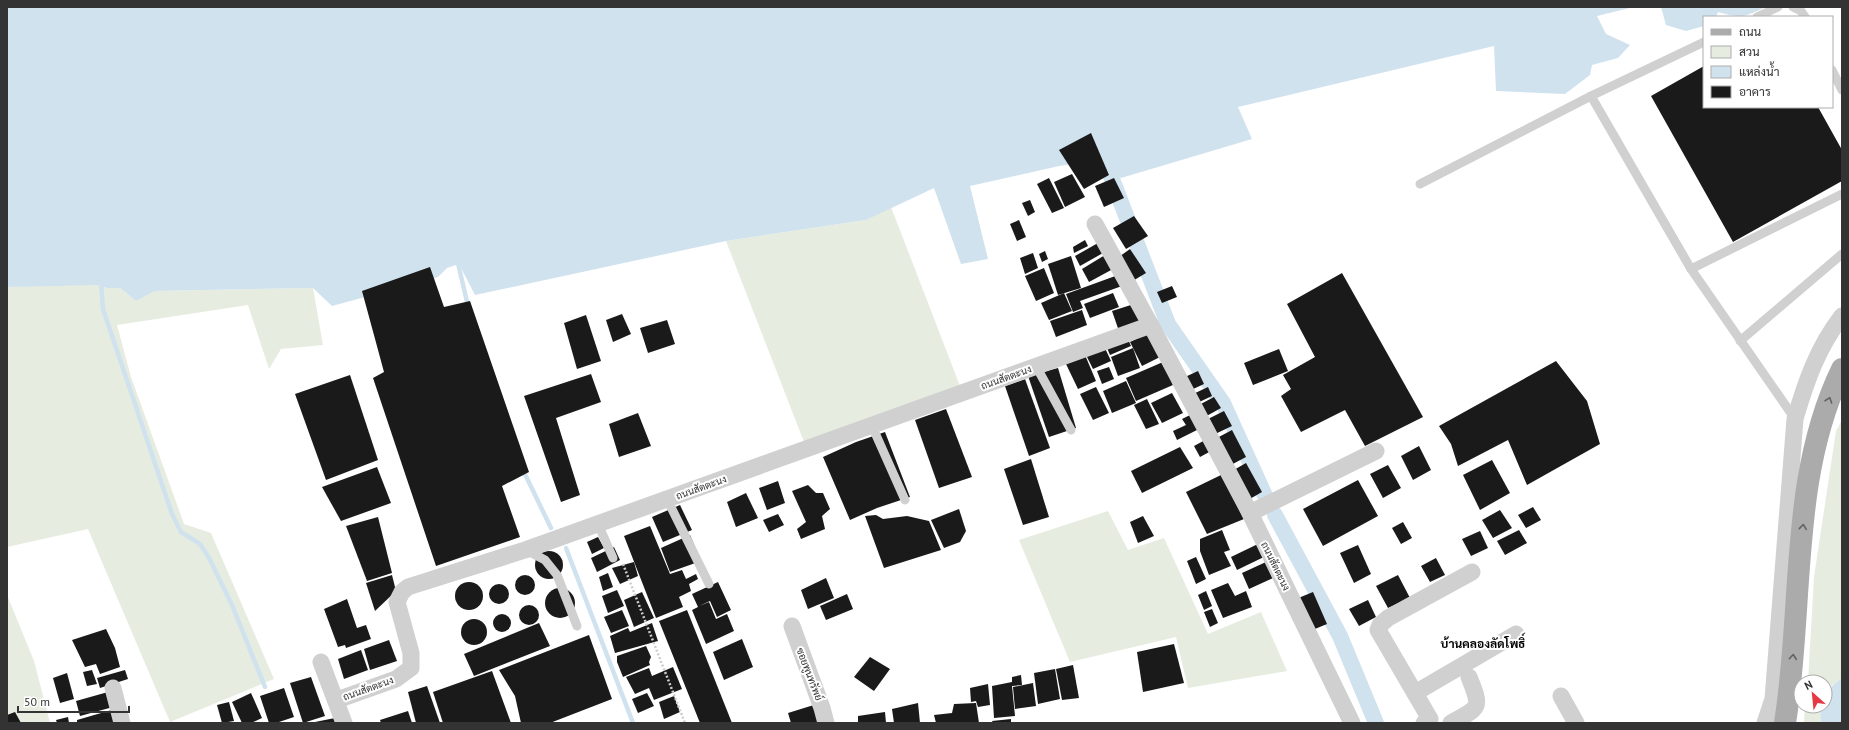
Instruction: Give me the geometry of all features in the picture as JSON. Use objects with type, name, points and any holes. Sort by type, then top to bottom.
[{"type":"main road","points":[[1784,723],[1792,662],[1802,537],[1808,484],[1816,436],[1833,387],[1842,369]]},
{"type":"street","name":"ถนนสัตตะนง","points":[[1095,224],[1250,513],[1352,723]]},
{"type":"street","points":[[1765,723],[1773,699],[1795,419],[1806,380],[1830,331],[1842,316]]},
{"type":"street","name":"ถนนสัตตะนง","points":[[337,700],[396,679],[411,668],[411,653],[397,602],[402,592],[408,587],[525,550],[1151,326]]},
{"type":"street","points":[[1250,513],[1376,450]]},
{"type":"street","points":[[1429,722],[1415,693],[1378,630],[1380,625],[1388,618],[1472,572]]},
{"type":"street","name":"ซอยพูนทรัพย์","points":[[792,626],[826,723]]},
{"type":"street","points":[[1415,693],[1516,634]]},
{"type":"street","points":[[321,662],[337,700],[344,723]]},
{"type":"street","points":[[1451,723],[1473,711],[1477,705],[1478,700],[1469,677]]},
{"type":"street","points":[[113,688],[122,723]]},
{"type":"street","points":[[1561,696],[1576,723]]},
{"type":"lane","points":[[1759,16],[1778,7]]},
{"type":"lane","points":[[1794,7],[1801,11],[1804,16]]},
{"type":"lane","points":[[1420,184],[1591,96],[1703,42]]},
{"type":"lane","points":[[1833,72],[1842,90]]},
{"type":"lane","points":[[1591,96],[1691,269],[1795,419]]},
{"type":"lane","points":[[1691,269],[1842,194]]},
{"type":"lane","points":[[1740,341],[1842,254]]},
{"type":"lane","points":[[1036,366],[1071,430]]},
{"type":"lane","points":[[872,426],[905,500]]},
{"type":"lane","points":[[667,499],[709,584]]},
{"type":"lane","points":[[598,524],[616,558]]},
{"type":"lane","points":[[525,550],[545,560],[557,574],[577,626]]},
{"type":"path","points":[[616,558],[685,723]]},
{"type":"green space","points":[[891,207],[960,386],[804,442],[726,241],[866,220]]},
{"type":"green space","points":[[71,284],[120,288],[136,301],[155,291],[313,288],[323,345],[281,349],[269,369],[248,305],[117,325],[131,377],[184,524],[211,533],[274,679],[170,722],[88,529],[7,547],[7,287]]},
{"type":"green space","points":[[1842,420],[1842,678],[1833,685],[1833,674],[1808,674],[1814,577],[1836,431]]},
{"type":"green space","points":[[1108,511],[1128,550],[1164,538],[1208,634],[1261,612],[1287,671],[1188,688],[1176,637],[1070,662],[1019,540]]},
{"type":"green space","points":[[7,595],[34,661],[50,723],[7,723]]},
{"type":"green space","points":[[1805,714],[1820,714],[1821,723],[1804,723]]},
{"type":"water","points":[[7,7],[1634,7],[1597,16],[1606,34],[1630,45],[1618,58],[1592,65],[1590,75],[1565,94],[1496,91],[1494,46],[1238,107],[1252,139],[1121,178],[1102,160],[1059,166],[970,186],[988,259],[961,264],[934,188],[866,220],[726,241],[475,295],[459,264],[447,268],[438,277],[332,306],[313,288],[155,291],[136,301],[120,288],[107,288],[97,285],[7,287]]},
{"type":"water","points":[[1661,7],[1766,7],[1743,16],[1733,16],[1718,12],[1716,16],[1703,16],[1703,26],[1686,31],[1666,25]]},
{"type":"water","points":[[1842,678],[1842,723],[1821,723],[1820,714],[1833,714],[1833,685]]},
{"type":"building","points":[[1703,67],[1703,108],[1819,108],[1842,150],[1842,181],[1733,242],[1651,96]]},
{"type":"building","points":[[1091,133],[1109,175],[1084,189],[1059,150]]},
{"type":"building","points":[[1072,174],[1085,197],[1065,207],[1054,182]]},
{"type":"building","points":[[1049,178],[1064,208],[1052,213],[1037,184]]},
{"type":"building","points":[[1114,178],[1124,198],[1104,207],[1095,186]]},
{"type":"building","points":[[1030,200],[1035,212],[1028,216],[1022,203]]},
{"type":"building","points":[[1134,216],[1148,236],[1126,249],[1113,228]]},
{"type":"building","points":[[1019,220],[1026,237],[1017,241],[1010,224]]},
{"type":"building","points":[[1085,240],[1088,246],[1074,253],[1073,247]]},
{"type":"building","points":[[1098,243],[1103,253],[1080,266],[1075,256]]},
{"type":"building","points":[[1130,249],[1146,273],[1131,282],[1116,259]]},
{"type":"building","points":[[1045,251],[1048,259],[1042,262],[1039,254]]},
{"type":"building","points":[[1033,253],[1038,268],[1025,274],[1020,258]]},
{"type":"building","points":[[1105,255],[1113,269],[1089,282],[1082,269]]},
{"type":"building","points":[[1071,256],[1081,288],[1058,295],[1048,264]]},
{"type":"building","points":[[430,267],[444,307],[470,301],[529,472],[502,486],[520,537],[436,566],[373,378],[384,372],[362,291]]},
{"type":"building","points":[[1044,268],[1054,293],[1036,301],[1025,276]]},
{"type":"building","points":[[1342,273],[1423,417],[1365,446],[1345,410],[1301,432],[1281,396],[1291,389],[1283,375],[1315,357],[1287,304]]},
{"type":"building","points":[[1118,275],[1122,286],[1080,301],[1083,308],[1073,312],[1066,294]]},
{"type":"building","points":[[1172,286],[1177,297],[1162,303],[1157,292]]},
{"type":"building","points":[[1064,293],[1072,311],[1049,320],[1041,303]]},
{"type":"building","points":[[1113,293],[1119,307],[1090,318],[1084,304]]},
{"type":"building","points":[[1134,304],[1142,327],[1120,334],[1112,311]]},
{"type":"building","points":[[1082,310],[1087,325],[1056,337],[1050,321]]},
{"type":"building","points":[[622,314],[631,334],[613,342],[606,320]]},
{"type":"building","points":[[586,315],[601,361],[577,369],[564,323]]},
{"type":"building","points":[[667,320],[675,344],[648,353],[640,328]]},
{"type":"building","points":[[1152,331],[1164,355],[1142,366],[1130,342]]},
{"type":"building","points":[[1128,339],[1131,346],[1110,355],[1107,348]]},
{"type":"building","points":[[1104,346],[1111,361],[1093,369],[1086,355]]},
{"type":"building","points":[[1133,348],[1140,368],[1118,376],[1111,357]]},
{"type":"building","points":[[1279,349],[1288,371],[1253,385],[1244,363]]},
{"type":"building","points":[[1085,355],[1096,381],[1078,389],[1066,364]]},
{"type":"building","points":[[1556,361],[1587,401],[1600,444],[1527,485],[1508,440],[1458,466],[1451,444],[1439,426]]},
{"type":"building","points":[[1163,362],[1173,385],[1136,401],[1126,378]]},
{"type":"building","points":[[1109,367],[1114,379],[1102,384],[1097,371]]},
{"type":"building","points":[[1058,368],[1076,428],[1049,437],[1028,376]]},
{"type":"building","points":[[1198,371],[1204,384],[1191,390],[1185,377]]},
{"type":"building","points":[[591,374],[601,402],[556,418],[580,495],[561,502],[524,396]]},
{"type":"building","points":[[350,375],[378,460],[326,480],[295,394]]},
{"type":"building","points":[[1025,379],[1050,448],[1029,456],[1005,386]]},
{"type":"building","points":[[1126,381],[1136,403],[1112,413],[1103,391]]},
{"type":"building","points":[[1096,387],[1109,413],[1093,420],[1080,394]]},
{"type":"building","points":[[1208,387],[1212,396],[1195,404],[1191,395]]},
{"type":"building","points":[[1172,393],[1183,413],[1162,423],[1151,403]]},
{"type":"building","points":[[1214,397],[1221,408],[1203,418],[1197,406]]},
{"type":"building","points":[[1147,399],[1159,424],[1146,429],[1134,405]]},
{"type":"building","points":[[946,409],[972,477],[939,488],[915,420]]},
{"type":"building","points":[[1224,411],[1232,426],[1213,435],[1206,420]]},
{"type":"building","points":[[638,413],[651,446],[619,457],[609,424]]},
{"type":"building","points":[[1194,413],[1201,428],[1177,440],[1173,431],[1186,425],[1182,419]]},
{"type":"building","points":[[1232,430],[1246,457],[1229,466],[1215,439]]},
{"type":"building","points":[[885,432],[910,497],[877,508],[850,520],[823,457],[856,442]]},
{"type":"building","points":[[1207,439],[1213,450],[1200,457],[1194,446]]},
{"type":"building","points":[[1419,446],[1431,470],[1413,480],[1401,456]]},
{"type":"building","points":[[1180,447],[1193,468],[1142,493],[1131,471]]},
{"type":"building","points":[[1031,459],[1049,517],[1023,525],[1004,469]]},
{"type":"building","points":[[1492,460],[1510,493],[1480,510],[1463,475]]},
{"type":"building","points":[[1246,463],[1262,492],[1248,500],[1232,471]]},
{"type":"building","points":[[1388,465],[1401,488],[1383,498],[1370,474]]},
{"type":"building","points":[[377,467],[391,503],[341,521],[322,487]]},
{"type":"building","points":[[1221,475],[1244,519],[1207,534],[1186,492]]},
{"type":"building","points":[[1358,480],[1378,516],[1323,546],[1303,509]]},
{"type":"building","points":[[778,481],[785,503],[767,510],[759,488]]},
{"type":"building","points":[[808,485],[816,493],[823,493],[830,509],[822,516],[825,529],[801,539],[797,529],[806,522],[792,491]]},
{"type":"building","points":[[746,493],[758,518],[736,527],[727,502]]},
{"type":"building","points":[[680,505],[692,530],[663,542],[652,517]]},
{"type":"building","points":[[1533,507],[1541,520],[1526,528],[1518,515]]},
{"type":"building","points":[[959,509],[966,531],[960,542],[944,548],[931,520]]},
{"type":"building","points":[[1500,510],[1512,528],[1493,538],[1482,520]]},
{"type":"building","points":[[778,514],[784,525],[769,532],[763,520]]},
{"type":"building","points":[[876,515],[883,519],[907,516],[929,521],[941,550],[884,568],[865,516]]},
{"type":"building","points":[[1143,516],[1154,536],[1138,543],[1130,522]]},
{"type":"building","points":[[378,517],[392,573],[367,581],[346,526]]},
{"type":"building","points":[[1403,522],[1412,538],[1401,544],[1392,528]]},
{"type":"building","points":[[650,526],[670,574],[682,570],[686,579],[696,574],[698,579],[689,584],[691,591],[679,597],[683,607],[656,618],[624,536]]},
{"type":"building","points":[[1222,530],[1230,550],[1224,552],[1231,566],[1209,575],[1200,551],[1200,539]]},
{"type":"building","points":[[1519,530],[1527,543],[1505,555],[1497,541]]},
{"type":"building","points":[[1480,531],[1488,548],[1471,556],[1462,539]]},
{"type":"building","points":[[690,535],[701,561],[670,572],[661,548]]},
{"type":"building","points":[[598,537],[604,548],[592,554],[587,542]]},
{"type":"building","points":[[1262,542],[1268,555],[1237,570],[1231,557]]},
{"type":"building","points":[[1358,545],[1371,574],[1354,583],[1340,553]]},
{"type":"building","points":[[614,547],[620,560],[597,572],[591,558]]},
{"type":"building","points":[[549,551],[559,555],[563,565],[559,575],[549,579],[539,575],[535,565],[539,555]]},
{"type":"building","points":[[1196,557],[1206,579],[1196,584],[1187,561]]},
{"type":"building","points":[[1436,558],[1445,575],[1430,582],[1421,566]]},
{"type":"building","points":[[634,562],[638,576],[620,584],[612,568]]},
{"type":"building","points":[[1266,562],[1273,578],[1249,589],[1242,573]]},
{"type":"building","points":[[608,573],[613,587],[603,591],[599,577]]},
{"type":"building","points":[[392,575],[396,591],[375,611],[366,583]]},
{"type":"building","points":[[525,575],[532,578],[535,585],[532,592],[525,595],[518,592],[515,585],[518,578]]},
{"type":"building","points":[[1398,575],[1410,598],[1388,608],[1376,586]]},
{"type":"building","points":[[826,578],[834,598],[808,609],[801,590]]},
{"type":"building","points":[[469,582],[475,583],[479,586],[482,590],[482,602],[479,606],[475,609],[469,610],[463,609],[459,606],[456,602],[455,596],[456,590],[459,586],[463,583]]},
{"type":"building","points":[[718,582],[731,610],[717,617],[710,601],[699,606],[709,602],[716,619],[727,614],[734,631],[706,644],[692,610],[698,607],[692,594]]},
{"type":"building","points":[[1228,583],[1235,596],[1246,591],[1252,607],[1223,618],[1211,590]]},
{"type":"building","points":[[499,584],[506,587],[509,594],[506,601],[499,604],[492,601],[489,594],[492,587]]},
{"type":"building","points":[[560,588],[570,593],[575,603],[570,613],[560,618],[550,613],[545,603],[550,593]]},
{"type":"building","points":[[617,590],[624,606],[608,613],[602,596]]},
{"type":"building","points":[[1206,591],[1212,606],[1204,610],[1198,595]]},
{"type":"building","points":[[642,592],[654,618],[634,627],[624,600]]},
{"type":"building","points":[[1313,592],[1327,624],[1310,631],[1296,599]]},
{"type":"building","points":[[847,594],[853,609],[826,620],[820,606]]},
{"type":"building","points":[[347,599],[357,628],[366,625],[371,639],[346,648],[345,645],[338,647],[324,609]]},
{"type":"building","points":[[1368,600],[1376,617],[1359,626],[1349,609]]},
{"type":"building","points":[[529,605],[536,608],[539,615],[536,622],[529,625],[522,622],[519,615],[522,608]]},
{"type":"building","points":[[1212,609],[1218,623],[1210,627],[1204,612]]},
{"type":"building","points":[[622,610],[629,626],[611,633],[604,617]]},
{"type":"building","points":[[687,610],[732,723],[700,723],[659,621]]},
{"type":"building","points":[[502,614],[508,617],[511,623],[508,629],[502,632],[496,629],[493,623],[496,617]]},
{"type":"building","points":[[474,619],[483,623],[487,632],[483,641],[474,645],[465,641],[461,632],[465,623]]},
{"type":"building","points":[[539,623],[550,646],[474,676],[464,654]]},
{"type":"building","points":[[652,623],[658,641],[615,653],[610,636],[628,628],[630,632]]},
{"type":"building","points":[[106,629],[115,648],[120,667],[100,674],[96,664],[85,667],[72,640]]},
{"type":"building","points":[[589,635],[612,699],[550,723],[521,723],[515,696],[499,670]]},
{"type":"building","points":[[742,639],[753,667],[724,680],[713,652]]},
{"type":"building","points":[[389,640],[397,661],[370,670],[364,649]]},
{"type":"building","points":[[1174,644],[1184,683],[1143,692],[1137,652]]},
{"type":"building","points":[[646,646],[651,657],[649,662],[650,665],[623,677],[617,662],[617,656]]},
{"type":"building","points":[[361,650],[368,670],[344,679],[338,659]]},
{"type":"building","points":[[870,657],[890,669],[874,691],[854,677]]},
{"type":"building","points":[[1073,665],[1079,698],[1062,700],[1056,669]]},
{"type":"building","points":[[673,667],[682,689],[654,700],[649,688],[635,694],[626,677],[649,668],[652,676]]},
{"type":"building","points":[[1055,669],[1060,699],[1038,704],[1034,673]]},
{"type":"building","points":[[92,670],[97,684],[87,686],[83,672]]},
{"type":"building","points":[[125,670],[128,679],[100,688],[97,678]]},
{"type":"building","points":[[492,671],[511,723],[443,723],[433,692]]},
{"type":"building","points":[[67,673],[74,699],[60,703],[53,678]]},
{"type":"building","points":[[1021,675],[1022,685],[1012,686],[1015,716],[994,718],[992,686],[1012,682],[1012,677]]},
{"type":"building","points":[[311,677],[325,716],[303,723],[290,683]]},
{"type":"building","points":[[1033,683],[1036,706],[1015,709],[1013,687]]},
{"type":"building","points":[[988,684],[990,705],[978,707],[976,701],[971,702],[970,688]]},
{"type":"building","points":[[427,686],[440,723],[416,723],[408,692]]},
{"type":"building","points":[[284,688],[294,717],[276,723],[269,723],[260,696]]},
{"type":"building","points":[[108,692],[113,707],[80,716],[76,701]]},
{"type":"building","points":[[251,693],[262,718],[251,723],[242,723],[232,702]]},
{"type":"building","points":[[647,693],[654,706],[638,713],[632,699]]},
{"type":"building","points":[[674,696],[680,712],[664,719],[659,702]]},
{"type":"building","points":[[229,702],[234,721],[222,723],[217,705]]},
{"type":"building","points":[[918,703],[920,723],[894,723],[892,709]]},
{"type":"building","points":[[976,703],[979,723],[936,723],[934,715],[952,713],[954,704]]},
{"type":"building","points":[[817,704],[822,723],[791,723],[788,713]]},
{"type":"building","points":[[115,709],[119,723],[77,723],[77,720]]},
{"type":"building","points":[[408,711],[412,723],[381,723],[380,720]]},
{"type":"building","points":[[15,712],[21,723],[8,723],[7,715]]},
{"type":"building","points":[[885,712],[886,723],[858,723],[858,716]]},
{"type":"building","points":[[68,717],[69,723],[57,723],[56,720]]},
{"type":"building","points":[[340,717],[341,723],[315,722]]},
{"type":"building","points":[[1011,719],[1011,723],[993,723],[992,721]]},
{"type":"waterway","points":[[1101,143],[1105,161],[1168,324],[1223,403],[1267,500]]},
{"type":"waterway","points":[[457,259],[468,306]]},
{"type":"waterway","points":[[101,281],[103,309],[172,514],[181,532],[200,544],[209,558],[232,605],[265,687]]},
{"type":"waterway","points":[[523,470],[551,528]]},
{"type":"waterway","points":[[1275,515],[1340,636],[1376,723]]},
{"type":"waterway","points":[[566,548],[633,723]]},
{"type":"district","name":"บ้านคลองลัดโพธิ์","points":[[1483,644]]}]
